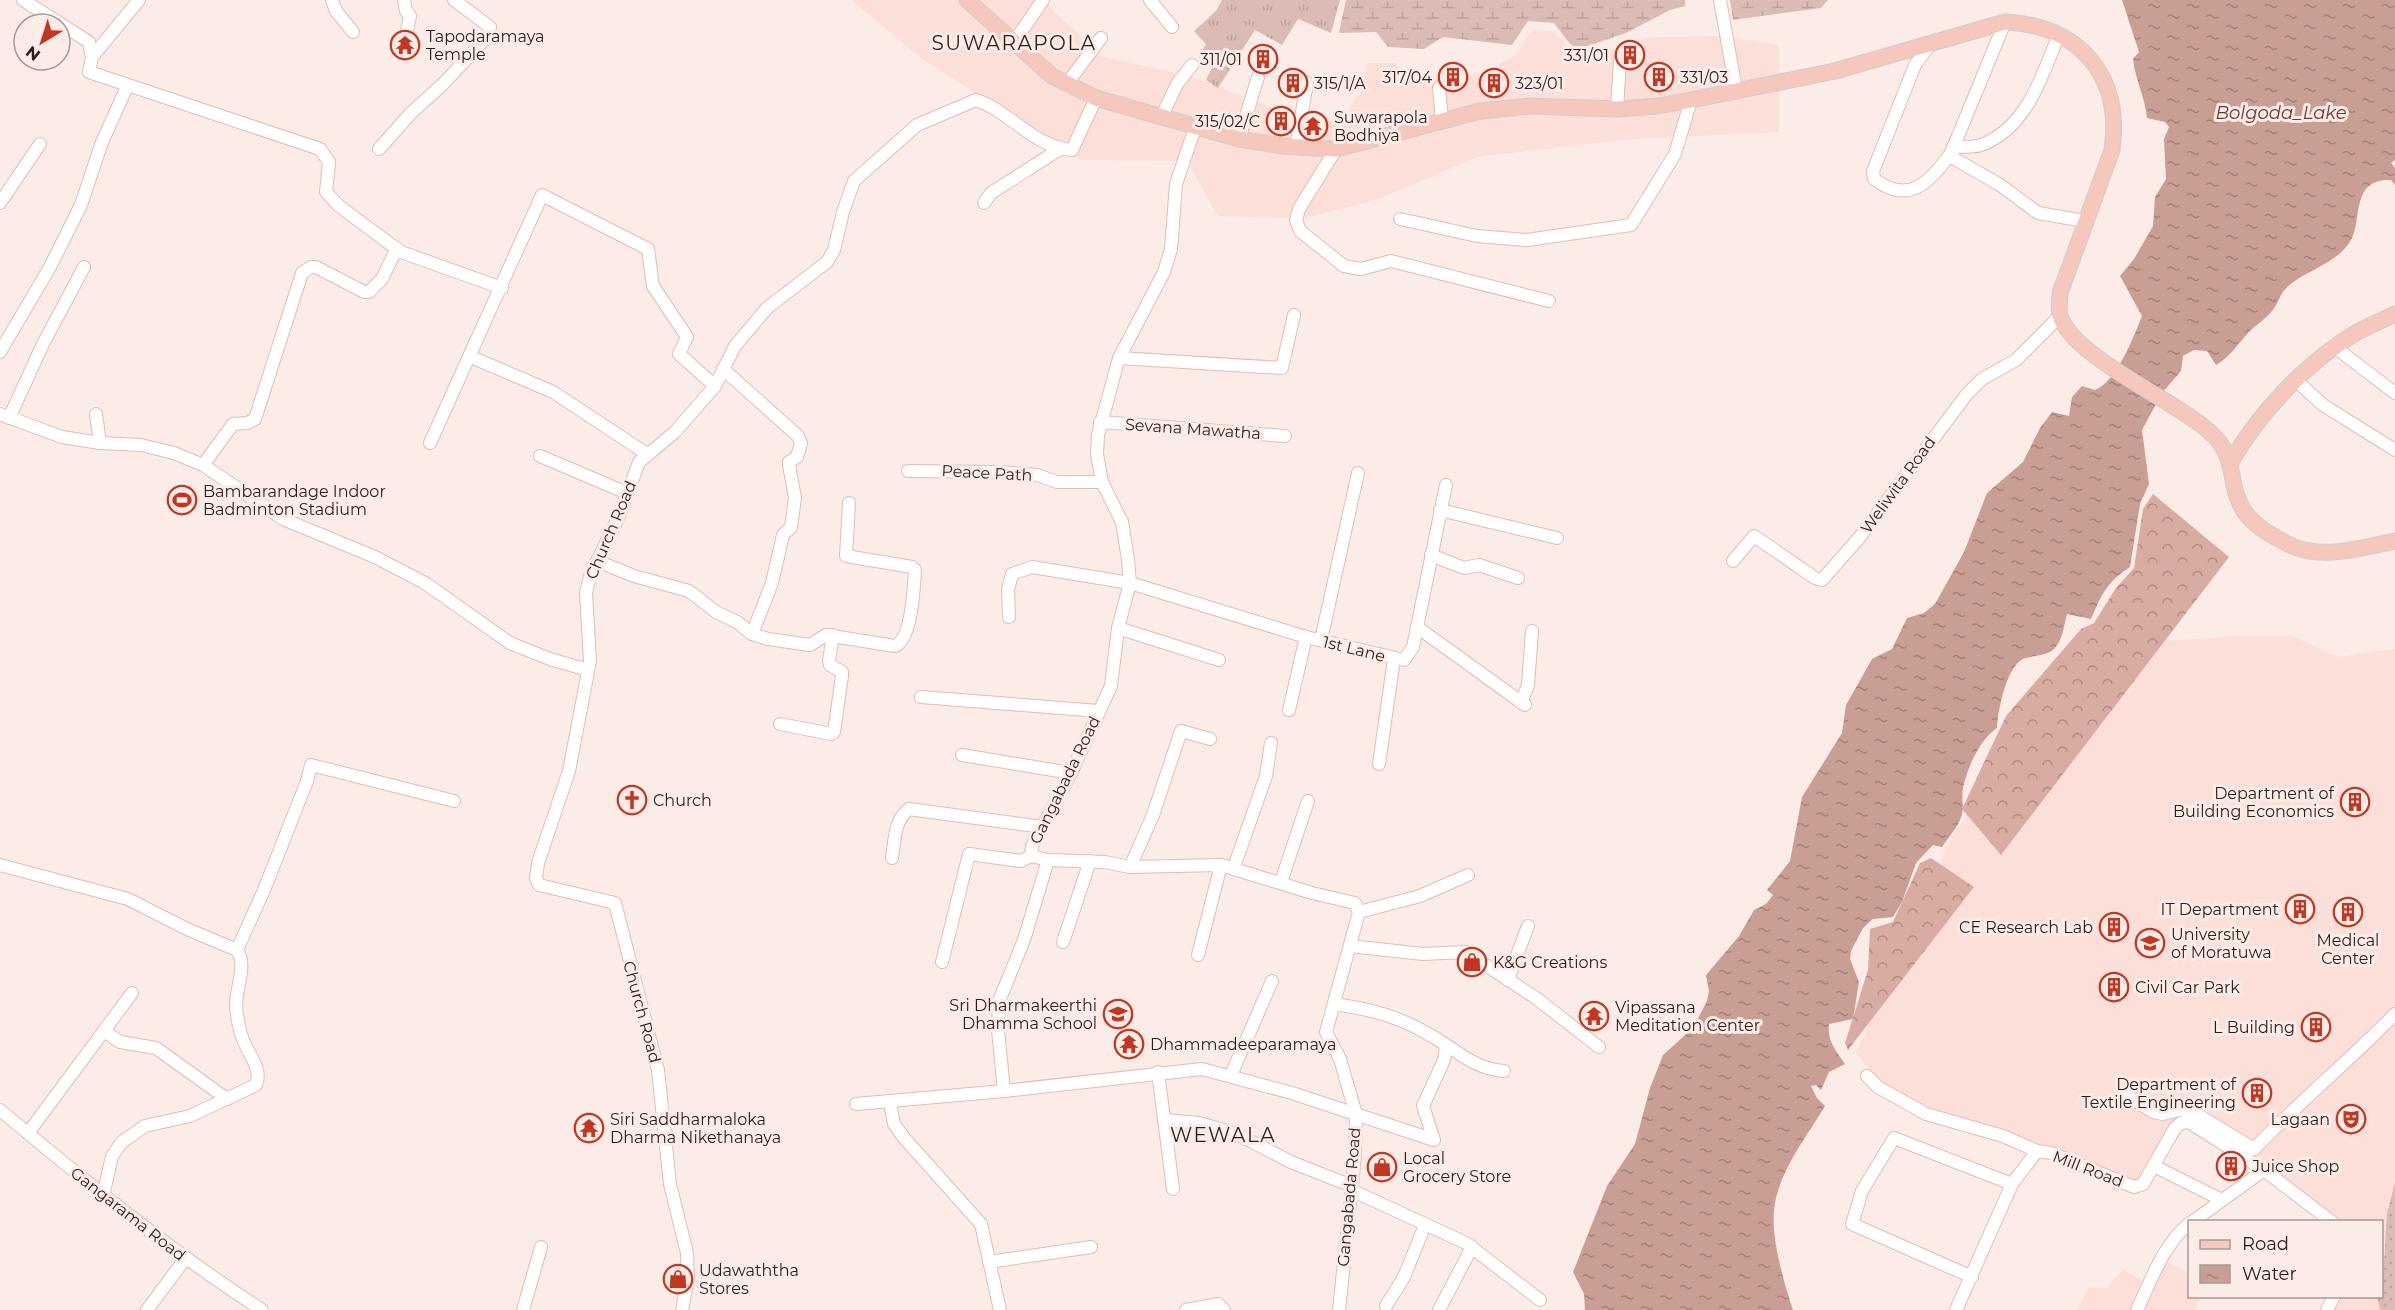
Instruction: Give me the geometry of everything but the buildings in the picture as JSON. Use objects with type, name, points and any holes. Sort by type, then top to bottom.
[{"type":"main road","points":[[967,0],[1066,85],[1096,98],[1239,139],[1296,147],[1336,149],[1480,111],[1531,106],[1617,108],[1657,106],[1691,100],[1835,71],[2005,22],[2032,23],[2059,34],[2081,49],[2098,70],[2108,91],[2116,127],[2112,150],[2060,293],[2060,316],[2077,340],[2096,357],[2210,431],[2221,442],[2231,462],[2244,510],[2257,525],[2304,551],[2330,554],[2395,541]]},
{"type":"main road","points":[[2231,462],[2247,432],[2269,406],[2297,381],[2354,334],[2393,318]]},
{"type":"street","points":[[22,0],[89,42],[92,57],[89,72],[127,87],[320,149],[329,162],[325,185],[331,200],[397,248],[501,288]]},
{"type":"street","points":[[92,57],[139,0]]},
{"type":"street","points":[[332,0],[336,11],[353,33]]},
{"type":"street","points":[[404,0],[406,11],[410,16],[405,41]]},
{"type":"street","points":[[378,149],[488,36],[490,27],[454,0]]},
{"type":"street","points":[[1014,42],[1043,0]]},
{"type":"street","points":[[1150,0],[1172,27]]},
{"type":"street","points":[[1720,0],[1736,90]]},
{"type":"street","points":[[1931,43],[1915,65],[1873,171],[1874,179],[1883,186],[1906,191],[1929,181],[1952,150],[2005,22]]},
{"type":"street","points":[[1952,150],[1980,146],[2014,124],[2041,79],[2059,34]]},
{"type":"street","points":[[1066,85],[1101,38]]},
{"type":"street","points":[[1617,108],[1620,62]]},
{"type":"street","points":[[1161,116],[1177,84],[1192,65]]},
{"type":"street","points":[[1239,139],[1258,77]]},
{"type":"street","points":[[1296,147],[1307,83]]},
{"type":"street","points":[[0,352],[50,267],[81,205],[102,141],[127,87]]},
{"type":"street","points":[[1439,88],[1442,120]]},
{"type":"street","points":[[984,203],[991,193],[1060,149],[1072,150],[1096,98]]},
{"type":"street","name":"Church Road","points":[[682,1310],[688,1278],[687,1253],[670,1184],[658,1070],[615,903],[539,885],[536,878],[538,863],[569,771],[588,670],[591,645],[586,593],[597,561],[639,462],[675,432],[715,386],[735,346],[768,308],[827,262],[834,250],[843,212],[854,181],[917,125],[976,100],[988,104],[1021,129],[1060,149]]},
{"type":"street","points":[[1400,219],[1477,236],[1527,240],[1631,225],[1675,154],[1691,100]]},
{"type":"street","name":"Gangabada Road","points":[[1195,128],[1176,184],[1171,249],[1164,272],[1119,358],[1100,422],[1097,454],[1102,482],[1122,522],[1130,583],[1118,628],[1111,686],[1071,772],[1032,846],[1031,856],[1047,860],[1090,861],[1130,867],[1227,866],[1355,903],[1359,912],[1326,1032],[1340,1059],[1356,1114],[1341,1309]]},
{"type":"street","points":[[0,203],[40,144]]},
{"type":"street","points":[[1336,149],[1299,209],[1296,220],[1300,231],[1344,266],[1360,269],[1391,261],[1549,301]]},
{"type":"street","points":[[1952,150],[1955,159],[2000,185],[2038,213],[2085,221]]},
{"type":"street","points":[[430,443],[471,357],[542,195],[648,249],[652,286],[687,337],[679,354],[715,386]]},
{"type":"street","points":[[203,465],[233,424],[247,423],[255,419],[302,273],[311,267],[316,267],[364,292],[369,292],[382,279],[397,248]]},
{"type":"street","points":[[84,267],[4,416],[62,437],[100,443],[141,445],[174,453],[203,465],[283,519],[375,557],[425,583],[510,643],[588,670]]},
{"type":"street","points":[[1119,358],[1282,368],[1294,315]]},
{"type":"street","name":"Weliwita Road","points":[[1733,561],[1754,536],[1815,578],[1822,580],[1858,538],[1967,394],[1982,379],[2016,360],[2060,316]]},
{"type":"street","points":[[2336,348],[2395,393]]},
{"type":"street","points":[[471,357],[553,393],[647,454]]},
{"type":"street","points":[[723,369],[798,436],[801,443],[797,457],[789,462],[795,498],[791,526],[783,535],[772,583],[752,634]]},
{"type":"street","points":[[2297,381],[2323,405],[2395,450]]},
{"type":"street","points":[[96,414],[100,443]]},
{"type":"street","name":"Sevana Mawatha","points":[[1100,422],[1285,436]]},
{"type":"street","points":[[540,456],[627,493]]},
{"type":"street","name":"Peace Path","points":[[908,471],[994,471],[1037,475],[1057,482],[1102,482]]},
{"type":"street","points":[[1321,640],[1359,473]]},
{"type":"street","name":"1st Lane","points":[[1009,617],[1008,590],[1012,573],[1032,567],[1130,583],[1306,637],[1404,660],[1410,654],[1417,627],[1446,485]]},
{"type":"street","points":[[597,561],[634,576],[689,591],[716,612],[737,622],[752,634],[783,642],[810,645],[824,635],[895,646],[901,644],[912,603],[915,570],[912,567],[846,556],[849,503]]},
{"type":"street","points":[[1440,510],[1557,538]]},
{"type":"street","points":[[1431,555],[1464,568],[1479,565],[1518,578]]},
{"type":"street","points":[[1417,627],[1523,704],[1528,685],[1532,631]]},
{"type":"street","points":[[1118,628],[1219,660]]},
{"type":"street","points":[[780,724],[831,734],[834,732],[842,676],[840,670],[830,665],[833,635]]},
{"type":"street","points":[[1289,710],[1306,637]]},
{"type":"street","points":[[1379,764],[1394,659]]},
{"type":"street","points":[[921,697],[1099,711]]},
{"type":"street","points":[[1130,867],[1153,815],[1181,731],[1210,739]]},
{"type":"street","points":[[1198,956],[1227,866],[1266,776],[1271,744]]},
{"type":"street","points":[[962,755],[1071,772]]},
{"type":"street","points":[[237,950],[264,890],[307,781],[311,765],[454,801]]},
{"type":"street","points":[[1281,882],[1308,801]]},
{"type":"street","points":[[892,858],[897,825],[902,814],[909,809],[1043,826]]},
{"type":"street","points":[[942,962],[969,854],[1021,861],[1031,856]]},
{"type":"street","points":[[1004,1090],[998,1030],[999,1001],[1030,922],[1047,860]]},
{"type":"street","points":[[1063,942],[1090,861]]},
{"type":"street","points":[[0,865],[128,899],[187,929],[237,950],[243,962],[234,1002],[242,1037],[259,1078],[256,1085],[190,1116],[144,1126],[122,1142],[112,1156],[103,1196]]},
{"type":"street","points":[[1359,912],[1420,896],[1468,875]]},
{"type":"street","points":[[1508,980],[1528,926]]},
{"type":"street","points":[[1350,946],[1423,954],[1466,952],[1599,1047]]},
{"type":"street","points":[[1231,1075],[1272,981]]},
{"type":"street","points":[[28,1133],[132,993]]},
{"type":"street","points":[[1334,1004],[1377,1010],[1431,1035],[1482,1068],[1504,1071]]},
{"type":"street","points":[[2123,1093],[2153,1112],[2163,1114],[2180,1110],[2193,1112],[2254,1149],[2288,1114],[2356,1054],[2395,1014]]},
{"type":"street","points":[[104,1031],[120,1042],[156,1048],[227,1099]]},
{"type":"street","points":[[856,1104],[890,1103],[1202,1069],[1231,1075],[1434,1140],[1423,1106],[1444,1060],[1446,1046]]},
{"type":"street","points":[[1158,1072],[1173,1189]]},
{"type":"street","name":"Mill Road","points":[[1867,1076],[1878,1087],[1926,1114],[2003,1136],[2134,1187],[2143,1184],[2175,1128],[2181,1123],[2189,1122],[2264,1170],[2331,1220]]},
{"type":"street","points":[[890,1103],[894,1124],[905,1140],[981,1224],[1000,1310]]},
{"type":"street","name":"Gangarama Road","points":[[0,1110],[103,1196],[185,1259],[262,1310]]},
{"type":"street","points":[[1165,1120],[1199,1123],[1237,1134],[1291,1162],[1351,1188],[1472,1247],[1540,1300]]},
{"type":"street","points":[[1972,1277],[1852,1224],[1862,1191],[1894,1138],[2012,1184]]},
{"type":"street","points":[[1956,1310],[2012,1184],[2037,1151]]},
{"type":"street","points":[[2154,1166],[2222,1200]]},
{"type":"street","points":[[2194,1220],[2264,1170]]},
{"type":"street","points":[[1386,1306],[1404,1276],[1425,1225]]},
{"type":"street","points":[[2137,1310],[2170,1245],[2188,1225]]},
{"type":"street","points":[[523,1310],[541,1247]]},
{"type":"street","points":[[989,1262],[1091,1247]]},
{"type":"street","points":[[1439,1310],[1472,1247]]},
{"type":"street","points":[[147,1310],[185,1259]]},
{"type":"street","points":[[1186,1310],[1218,1304],[1224,1310]]},
{"type":"shaded area","points":[[851,0],[1045,0],[1052,10],[1103,57],[1193,77],[1275,109],[1340,122],[1361,92],[1367,63],[1396,63],[1412,82],[1484,73],[1516,55],[1532,30],[1553,31],[1577,55],[1605,52],[1651,37],[1721,36],[1779,45],[1779,132],[1621,140],[1478,157],[1376,200],[1302,219],[1218,216],[1187,161],[1079,160],[1072,150],[1021,127],[980,96],[922,59]]},
{"type":"shaded area","name":"University of Moratuwa","points":[[2239,636],[2292,636],[2338,657],[2395,649],[2395,1310],[2328,1310],[2336,1298],[2383,1298],[2383,1220],[2334,1220],[2187,1125],[2169,1133],[2143,1184],[2044,1147],[1928,1109],[1881,1082],[1856,1053],[1953,834],[2099,645]]},
{"type":"shaded area","points":[[2165,1260],[2188,1272],[2188,1298],[2201,1298],[2194,1310],[2138,1310]]},
{"type":"shaded area","points":[[2123,1269],[2148,1285],[2137,1310],[2077,1310],[2089,1287],[2107,1288]]},
{"type":"green space","points":[[1222,0],[1340,0],[1331,33],[1298,19],[1282,45],[1255,30],[1218,88],[1206,80],[1212,68],[1199,57],[1206,44],[1194,31],[1216,11]]},
{"type":"green space","points":[[1346,0],[1685,0],[1685,6],[1670,10],[1626,33],[1579,49],[1570,44],[1554,23],[1528,21],[1512,45],[1443,37],[1424,49],[1388,47],[1376,32],[1339,33]]},
{"type":"green space","points":[[1730,0],[1828,0],[1821,8],[1733,20]]},
{"type":"green space","points":[[2153,494],[2229,557],[2001,855],[1962,809],[2006,716],[2081,629],[2094,623],[2116,588],[2134,568],[2143,509]]},
{"type":"green space","points":[[1931,858],[1974,887],[1848,1050],[1845,1043],[1868,970],[1870,929],[1893,922],[1920,863]]},
{"type":"green space","points":[[2395,1183],[2395,1310],[2380,1310],[2377,1298],[2383,1298],[2387,1213]]},
{"type":"water","name":"Bolgoda_Lake","points":[[2122,0],[2395,0],[2395,160],[2391,163],[2395,168],[2395,185],[2391,180],[2378,181],[2369,186],[2360,201],[2355,230],[2346,247],[2331,260],[2286,288],[2269,314],[2226,358],[2216,365],[2207,351],[2194,350],[2183,356],[2181,371],[2162,393],[2142,430],[2149,484],[2140,504],[2130,567],[2115,578],[2106,590],[2091,619],[2067,614],[2061,637],[2054,649],[2048,653],[2023,659],[2017,664],[2004,690],[1997,728],[1985,739],[1968,772],[1963,788],[1962,813],[1958,823],[1942,847],[1933,845],[1916,863],[1902,902],[1893,917],[1873,919],[1863,928],[1851,951],[1850,959],[1859,982],[1853,1019],[1829,1024],[1831,1041],[1845,1064],[1829,1072],[1821,1090],[1816,1085],[1811,1086],[1817,1098],[1825,1106],[1787,1169],[1774,1210],[1776,1247],[1793,1310],[1585,1310],[1584,1294],[1573,1272],[1607,1186],[1635,1144],[1650,1088],[1663,1055],[1693,1028],[1707,1001],[1709,991],[1706,975],[1739,936],[1754,910],[1766,904],[1773,895],[1767,890],[1790,861],[1802,797],[1842,733],[1846,705],[1872,659],[1892,649],[1907,618],[1924,613],[1935,604],[1964,552],[1987,493],[2023,462],[2040,428],[2052,412],[2069,416],[2072,397],[2082,386],[2095,390],[2110,378],[2129,347],[2142,316],[2120,276],[2134,259],[2153,226],[2155,197],[2166,179],[2164,139],[2169,127],[2165,122],[2147,118],[2133,59],[2139,52]]},
{"type":"place","name":"Tapodaramaya Temple","points":[[405,45]]},
{"type":"place","name":"331/01","points":[[1630,55]]},
{"type":"place","name":"311/01","points":[[1263,59]]},
{"type":"place","name":"317/04","points":[[1453,77]]},
{"type":"place","name":"331/03","points":[[1659,77]]},
{"type":"place","name":"315/1/A","points":[[1293,83]]},
{"type":"place","name":"323/01","points":[[1494,83]]},
{"type":"place","name":"315/02/C","points":[[1281,121]]},
{"type":"place","name":"Suwarapola Bodhiya","points":[[1313,126]]},
{"type":"place","name":"Bambarandage Indoor Badminton Stadium","points":[[182,500]]},
{"type":"place","name":"Church","points":[[632,800]]},
{"type":"place","name":"Department of Building Economics","points":[[2355,802]]},
{"type":"place","name":"IT Department","points":[[2300,909]]},
{"type":"place","name":"Medical Center","points":[[2348,912]]},
{"type":"place","name":"CE Research Lab","points":[[2114,927]]},
{"type":"place","name":"University of Moratuwa","points":[[2150,943]]},
{"type":"place","name":"K&G Creations","points":[[1472,962]]},
{"type":"place","name":"Civil Car Park","points":[[2114,987]]},
{"type":"place","name":"Sri Dharmakeerthi Dhamma School","points":[[1118,1014]]},
{"type":"place","name":"Vipassana Meditation Center","points":[[1594,1016]]},
{"type":"place","name":"L Building","points":[[2316,1027]]},
{"type":"place","name":"Dhammadeeparamaya","points":[[1129,1044]]},
{"type":"place","name":"Department of Textile Engineering","points":[[2257,1093]]},
{"type":"place","name":"Lagaan","points":[[2351,1119]]},
{"type":"place","name":"Siri Saddharmaloka Dharma Nikethanaya","points":[[589,1128]]},
{"type":"place","name":"Juice Shop","points":[[2231,1166]]},
{"type":"place","name":"Local Grocery Store","points":[[1382,1167]]},
{"type":"place","name":"Udawaththa Stores","points":[[678,1279]]},
{"type":"district","name":"SUWARAPOLA","points":[[1014,43]]},
{"type":"district","name":"WEWALA","points":[[1223,1135]]}]
